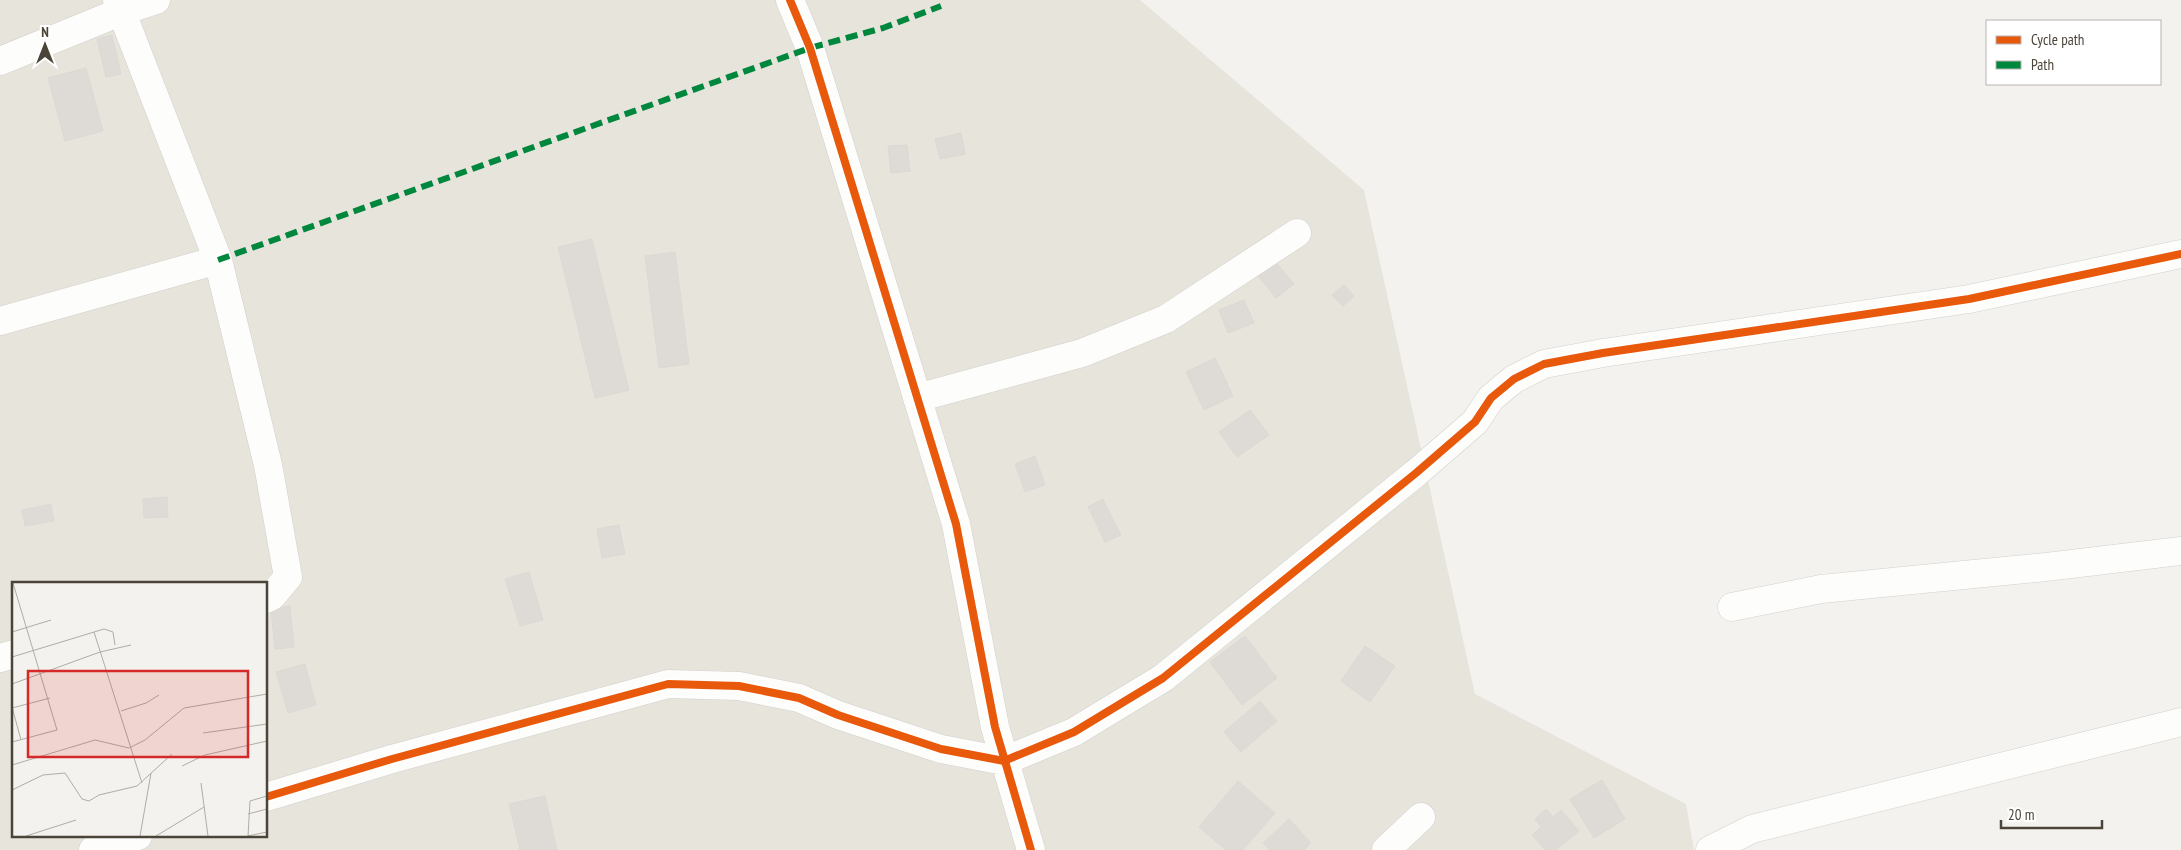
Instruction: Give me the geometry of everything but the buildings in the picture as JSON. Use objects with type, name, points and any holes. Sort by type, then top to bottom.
[{"type":"street","points":[[0,61],[118,6],[156,0]]},
{"type":"street","points":[[790,0],[810,48],[956,524],[1004,762],[1031,850]]},
{"type":"street","points":[[118,6],[218,260],[268,465],[288,577],[272,596],[268,598]]},
{"type":"street","points":[[917,398],[1082,353],[1166,319],[1296,233]]},
{"type":"street","points":[[268,796],[392,759],[668,684],[739,686],[799,698],[838,715],[941,749],[1004,762],[1074,732],[1163,678],[1416,473],[1475,422],[1491,398],[1514,379],[1544,364],[1603,353],[1969,299],[2181,254]]},
{"type":"street","points":[[0,321],[218,260]]},
{"type":"street","points":[[1732,607],[1821,589],[2046,567],[2181,551]]},
{"type":"street","points":[[1710,850],[1752,829],[2181,722]]},
{"type":"street","points":[[1386,850],[1421,817]]},
{"type":"street","points":[[93,850],[132,838]]},
{"type":"shaded area","points":[[0,0],[1140,0],[1364,190],[1475,694],[1686,804],[1694,850],[0,850]]},
{"type":"marked path","points":[[218,260],[810,48],[883,28],[941,6]]},
{"type":"cycle path","points":[[790,0],[810,48],[956,524],[995,727],[1031,850]]},
{"type":"cycle path","points":[[268,796],[392,759],[668,684],[739,686],[799,698],[838,715],[941,749],[1004,761],[1074,732],[1163,678],[1416,473],[1475,422],[1491,398],[1514,379],[1544,364],[1603,353],[1969,299],[2181,254]]}]
